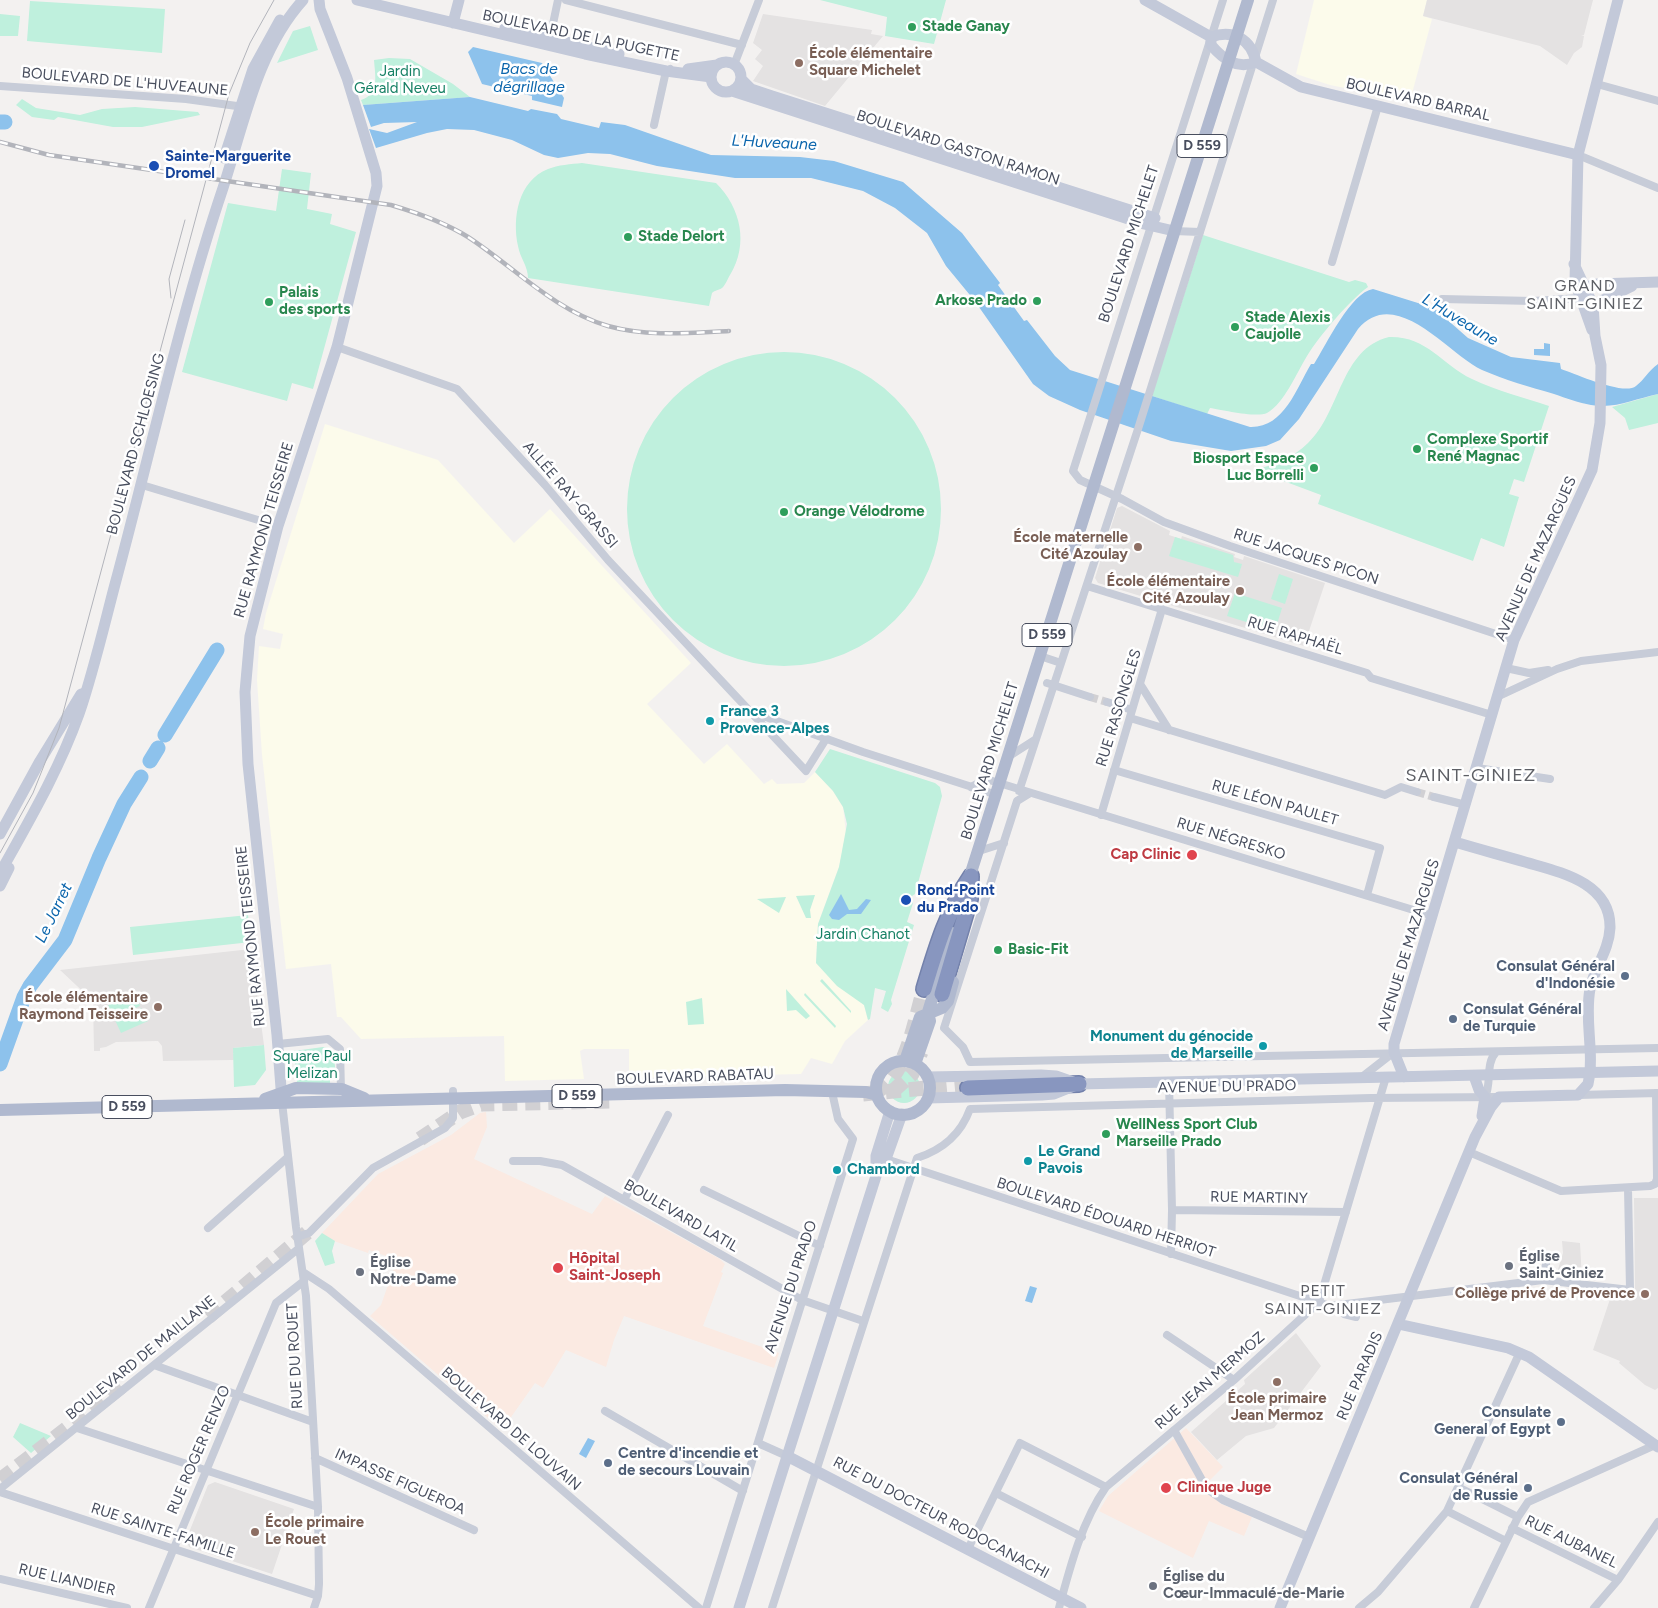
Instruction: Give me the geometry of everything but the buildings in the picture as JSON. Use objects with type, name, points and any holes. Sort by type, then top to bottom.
[{"type":"highway","points":[[924,989],[946,918],[956,896],[970,876]]},
{"type":"highway","points":[[942,994],[970,899],[970,876]]},
{"type":"highway","points":[[968,1086],[1080,1084]]},
{"type":"main road","name":"BOULEVARD MICHELET","points":[[970,876],[1248,0]]},
{"type":"main road","points":[[910,1062],[930,1021],[928,1012],[935,1012],[948,1001],[976,900],[976,889],[970,876]]},
{"type":"main road","points":[[896,1062],[910,1062],[928,1078],[928,1098],[920,1108],[896,1113],[882,1103],[877,1095],[877,1080],[886,1067],[896,1062]]},
{"type":"main road","name":"BOULEVARD RABATAU","points":[[812,1090],[831,1085],[866,1083],[877,1080]]},
{"type":"main road","name":"BOULEVARD RABATAU","points":[[0,1110],[254,1104],[282,1098],[296,1088],[342,1089],[368,1100]]},
{"type":"main road","name":"BOULEVARD RABATAU","points":[[282,1098],[301,1102],[453,1095],[812,1090],[866,1092],[877,1095]]},
{"type":"street","name":"BOULEVARD SCHLOESING","points":[[0,873],[39,804],[67,744],[88,684],[214,211],[216,188],[262,51],[293,0]]},
{"type":"street","name":"BOULEVARD SCHLOESING","points":[[243,106],[285,26],[303,0]]},
{"type":"street","points":[[309,0],[340,80],[351,98]]},
{"type":"street","points":[[319,0],[320,9],[347,78],[351,98]]},
{"type":"street","name":"BOULEVARD DE LA PUGETTE","points":[[357,0],[550,38],[670,69],[691,69],[717,65]]},
{"type":"street","points":[[454,20],[458,0]]},
{"type":"street","points":[[550,38],[558,0]]},
{"type":"street","points":[[566,0],[742,45]]},
{"type":"street","points":[[734,65],[758,0]]},
{"type":"street","points":[[1146,0],[1211,37],[1224,34],[1237,36],[1250,46],[1256,62]]},
{"type":"street","name":"BOULEVARD MICHELET","points":[[1094,486],[1080,480],[1073,471],[1223,0]]},
{"type":"street","points":[[1019,791],[1036,739],[1050,684],[1061,663],[1087,586],[1256,62],[1273,0]]},
{"type":"street","name":"AVENUE DE MAZARGUES","points":[[1595,336],[1579,298],[1575,282],[1578,156],[1618,0]]},
{"type":"street","name":"BOULEVARD DE LA PUGETTE","points":[[454,20],[670,69],[710,76]]},
{"type":"street","points":[[1211,37],[1211,45],[1229,61]]},
{"type":"street","name":"BOULEVARD BARRAL","points":[[1229,61],[1244,66],[1256,62],[1301,87],[1478,129],[1578,156]]},
{"type":"street","points":[[726,62],[734,65],[739,71],[739,84],[732,91],[724,92],[716,89],[710,76],[717,65],[726,62]]},
{"type":"street","points":[[654,125],[670,69]]},
{"type":"street","name":"BOULEVARD GASTON RAMON","points":[[740,79],[752,89],[765,94],[1154,221],[1174,231]]},
{"type":"street","points":[[1597,84],[1658,101]]},
{"type":"street","name":"BOULEVARD DE L'HUVEAUNE","points":[[0,86],[186,98],[243,106]]},
{"type":"street","name":"BOULEVARD GASTON RAMON","points":[[732,91],[1139,223],[1154,221]]},
{"type":"street","name":"RUE RAYMOND TEISSEIRE","points":[[282,1098],[278,1044],[249,777],[245,692],[250,636],[278,526],[337,347],[376,193],[376,173],[351,98]]},
{"type":"street","points":[[1332,262],[1378,106]]},
{"type":"street","points":[[1578,156],[1658,188]]},
{"type":"street","points":[[1174,231],[1200,232]]},
{"type":"street","name":"AVENUE DE MAZARGUES","points":[[1404,1077],[1394,1052],[1514,640],[1592,470],[1598,441],[1601,366],[1595,336],[1594,305],[1574,264]]},
{"type":"street","points":[[1579,298],[1582,288],[1597,284],[1658,282]]},
{"type":"street","points":[[1442,299],[1533,301],[1579,298],[1586,305],[1594,305],[1616,292],[1638,283]]},
{"type":"street","name":"ALLÉE RAY-GRASSI","points":[[337,347],[457,389],[545,485],[608,560],[806,771],[826,739]]},
{"type":"street","points":[[142,485],[278,526]]},
{"type":"street","name":"RUE JACQUES PICON","points":[[1094,486],[1164,522],[1230,546],[1514,640]]},
{"type":"street","name":"RUE RAPHAËL","points":[[1087,586],[1367,673],[1371,678],[1492,715]]},
{"type":"street","name":"RUE RASONGLES","points":[[1101,815],[1162,609]]},
{"type":"street","points":[[1497,698],[1530,677],[1580,661],[1658,652]]},
{"type":"street","points":[[1040,656],[1061,663]]},
{"type":"street","points":[[1506,668],[1530,677]]},
{"type":"street","name":"BOULEVARD SCHLOESING","points":[[0,834],[40,761],[88,684]]},
{"type":"street","points":[[1050,684],[1090,697]]},
{"type":"street","points":[[1140,684],[1170,730]]},
{"type":"street","points":[[1107,702],[1170,730],[1385,795],[1401,787],[1418,792]]},
{"type":"street","name":"ALLÉE RAY-GRASSI","points":[[750,711],[826,739],[971,787],[1019,791]]},
{"type":"street","points":[[1008,757],[1036,739]]},
{"type":"street","points":[[1477,768],[1550,779]]},
{"type":"street","name":"RUE LÉON PAULET","points":[[1114,770],[1380,848],[1367,895]]},
{"type":"street","points":[[971,787],[986,779],[998,790]]},
{"type":"street","name":"RUE NÉGRESKO","points":[[1019,791],[1434,916]]},
{"type":"street","points":[[979,851],[1004,843],[1017,801],[1030,793]]},
{"type":"street","points":[[1434,796],[1466,805]]},
{"type":"street","name":"BOULEVARD SCHLOESING","points":[[0,886],[36,820],[39,804]]},
{"type":"street","points":[[1455,842],[1566,874],[1587,886],[1599,896],[1606,906],[1610,928],[1603,959],[1590,988],[1590,1073],[1588,1084],[1578,1095]]},
{"type":"street","name":"AVENUE DU PRADO","points":[[1004,843],[944,1028],[963,1047],[970,1062],[1658,1048]]},
{"type":"street","points":[[278,1044],[328,1039],[335,1043],[340,1049],[342,1089]]},
{"type":"street","points":[[1362,1078],[1394,1052]]},
{"type":"street","points":[[1474,1076],[1479,1090],[1485,1097],[1489,1090],[1491,1059],[1496,1052]]},
{"type":"street","points":[[1022,1060],[1022,1076]]},
{"type":"street","name":"AVENUE DU PRADO","points":[[928,1098],[1048,1094],[1080,1084],[1658,1071]]},
{"type":"street","name":"AVENUE DU PRADO","points":[[928,1078],[1056,1076],[1080,1084]]},
{"type":"street","name":"RUE JEAN MERMOZ","points":[[1060,1603],[1095,1503],[1106,1487],[1234,1380],[1318,1302],[1386,1077]]},
{"type":"street","points":[[1169,1082],[1172,1210],[1171,1254]]},
{"type":"street","name":"BOULEVARD RABATAU","points":[[301,1102],[332,1096],[342,1089]]},
{"type":"street","name":"AVENUE DU PRADO","points":[[706,1608],[853,1139],[838,1119],[832,1092]]},
{"type":"street","points":[[1469,1152],[1561,1191],[1650,1186],[1655,1184],[1657,1179],[1657,1093]]},
{"type":"street","name":"AVENUE DU PRADO","points":[[913,1169],[917,1158],[934,1151],[952,1138],[962,1126],[970,1109],[1657,1093]]},
{"type":"street","points":[[297,1238],[309,1233],[373,1168],[445,1128],[453,1118],[453,1095]]},
{"type":"street","name":"RUE PARADIS","points":[[1480,1128],[1485,1097]]},
{"type":"street","name":"RUE PARADIS","points":[[1280,1608],[1469,1152],[1490,1107],[1499,1097]]},
{"type":"street","name":"RUE DU ROUET","points":[[282,1098],[287,1158],[298,1249],[304,1281],[313,1422],[318,1508],[318,1596],[314,1608]]},
{"type":"street","points":[[739,1608],[877,1173],[886,1159],[896,1113]]},
{"type":"street","points":[[877,1173],[876,1156],[896,1113]]},
{"type":"street","points":[[624,1200],[668,1116]]},
{"type":"street","points":[[208,1228],[287,1158]]},
{"type":"street","name":"BOULEVARD ÉDOUARD HERRIOT","points":[[886,1159],[1330,1306],[1340,1306]]},
{"type":"street","name":"BOULEVARD LATIL","points":[[513,1161],[540,1161],[562,1165],[802,1300],[832,1311]]},
{"type":"street","points":[[772,1608],[913,1169]]},
{"type":"street","points":[[1356,1317],[1344,1314],[1340,1306],[1543,1280],[1630,1290],[1628,1188]]},
{"type":"street","points":[[704,1190],[820,1246]]},
{"type":"street","name":"RUE MARTINY","points":[[1172,1210],[1346,1212]]},
{"type":"street","name":"BOULEVARD DE MAILLANE","points":[[0,1491],[298,1249]]},
{"type":"street","points":[[1543,1280],[1546,1264]]},
{"type":"street","name":"BOULEVARD DE LOUVAIN","points":[[303,1272],[329,1289],[699,1608]]},
{"type":"street","name":"RUE ROGER RENZO","points":[[149,1608],[276,1303],[304,1281]]},
{"type":"street","points":[[832,1311],[864,1321]]},
{"type":"street","points":[[1398,1324],[1520,1352],[1656,1446]]},
{"type":"street","points":[[1167,1335],[1234,1380]]},
{"type":"street","points":[[1359,1608],[1378,1592],[1447,1511],[1520,1352]]},
{"type":"street","points":[[154,1365],[313,1422]]},
{"type":"street","points":[[605,1411],[743,1491]]},
{"type":"street","points":[[77,1428],[318,1508]]},
{"type":"street","points":[[1174,1430],[1210,1492],[1223,1500],[1309,1537]]},
{"type":"street","points":[[758,1443],[787,1456]]},
{"type":"street","points":[[968,1549],[1020,1444],[1106,1487]]},
{"type":"street","points":[[1474,1608],[1512,1528],[1528,1502],[1656,1446]]},
{"type":"street","name":"RUE DU DOCTEUR RODOCANACHI","points":[[787,1456],[968,1549],[1060,1603],[1081,1608]]},
{"type":"street","name":"IMPASSE FIGUEROA","points":[[315,1458],[474,1530]]},
{"type":"street","points":[[1458,1487],[1518,1517]]},
{"type":"street","name":"RUE SAINTE-FAMILLE","points":[[0,1491],[318,1596]]},
{"type":"street","points":[[996,1493],[1082,1536]]},
{"type":"street","points":[[1447,1511],[1506,1541]]},
{"type":"street","points":[[1594,1608],[1618,1580],[1658,1522]]},
{"type":"street","name":"RUE AUBANEL","points":[[1512,1528],[1618,1580]]},
{"type":"street","name":"RUE LIANDIER","points":[[0,1579],[127,1608]]},
{"type":"shaded area","points":[[1314,0],[1427,0],[1423,16],[1432,19],[1410,101],[1330,85],[1296,74]]},
{"type":"shaded area","points":[[1427,0],[1593,0],[1584,35],[1581,35],[1584,36],[1582,47],[1574,53],[1567,65],[1540,46],[1423,16]]},
{"type":"shaded area","name":"École élémentaire Square Michelet","points":[[763,14],[872,30],[871,34],[883,36],[825,106],[753,81],[763,66],[755,59],[762,50],[753,43]]},
{"type":"shaded area","points":[[325,424],[438,460],[514,543],[550,509],[691,663],[647,704],[704,764],[727,744],[764,784],[772,779],[777,784],[804,783],[815,772],[833,791],[843,807],[846,833],[839,867],[818,924],[816,963],[864,1005],[868,1020],[845,1041],[832,1064],[811,1058],[801,1074],[629,1078],[629,1049],[584,1049],[580,1051],[584,1079],[505,1081],[504,1036],[361,1039],[341,1017],[337,1017],[331,964],[286,969],[262,755],[257,680],[259,646],[280,649],[283,634],[263,629],[266,613]]},
{"type":"shaded area","name":"École élémentaire Cité Azoulay","points":[[1122,506],[1170,531],[1169,535],[1181,539],[1182,536],[1235,554],[1234,557],[1243,560],[1244,556],[1325,583],[1304,646],[1098,583],[1095,578],[1117,508]]},
{"type":"shaded area","name":"École élémentaire Raymond Teisseire","points":[[251,949],[264,1045],[233,1048],[234,1060],[163,1061],[162,1046],[158,1041],[116,1042],[100,1048],[100,1051],[94,1051],[93,1001],[60,970]]},
{"type":"shaded area","name":"Hôpital Saint-Joseph","points":[[486,1112],[487,1127],[474,1159],[592,1214],[605,1196],[720,1259],[725,1264],[721,1272],[723,1273],[703,1326],[779,1353],[774,1368],[624,1316],[606,1367],[566,1350],[543,1388],[535,1383],[502,1430],[370,1316],[381,1305],[395,1265],[391,1263],[392,1258],[369,1250],[368,1253],[331,1240],[322,1233],[378,1174],[451,1135],[480,1113]]},
{"type":"shaded area","name":"Collège privé de Provence","points":[[1634,1198],[1658,1198],[1658,1388],[1655,1390],[1645,1385],[1619,1363],[1620,1361],[1593,1350],[1612,1293],[1629,1295],[1635,1289]]},
{"type":"shaded area","points":[[1562,1241],[1580,1243],[1582,1279],[1556,1276],[1563,1253]]},
{"type":"shaded area","points":[[1296,1333],[1321,1366],[1274,1428],[1246,1436],[1217,1460],[1191,1432],[1245,1384],[1244,1380]]},
{"type":"shaded area","name":"Clinique Juge","points":[[1186,1428],[1223,1467],[1208,1482],[1224,1497],[1219,1503],[1252,1517],[1244,1536],[1209,1521],[1193,1558],[1099,1511],[1108,1496]]},
{"type":"shaded area","name":"École primaire Le Rouet","points":[[215,1482],[294,1509],[272,1574],[189,1547],[186,1540],[208,1485]]},
{"type":"green space","name":"Stade Ganay","points":[[820,0],[946,0],[934,44],[885,36],[887,17]]},
{"type":"green space","points":[[30,1],[165,9],[162,53],[27,41]]},
{"type":"green space","points":[[0,14],[20,16],[18,36],[0,36]]},
{"type":"green space","points":[[310,26],[318,50],[277,63],[293,31]]},
{"type":"green space","name":"Jardin Gérald Neveu","points":[[389,58],[410,59],[453,84],[470,97],[363,105],[361,100],[367,97],[374,89],[374,60]]},
{"type":"green space","points":[[22,99],[36,108],[80,115],[102,109],[135,107],[198,112],[200,115],[142,127],[113,127],[58,117],[54,120],[32,117],[16,105]]},
{"type":"green space","name":"Stade Delort","points":[[582,163],[716,183],[725,193],[736,215],[741,239],[736,263],[723,287],[712,293],[709,306],[528,278],[516,235],[517,212],[524,191],[530,182],[548,169]]},
{"type":"green space","name":"Palais des sports","points":[[282,169],[311,173],[307,209],[332,214],[330,224],[356,232],[313,389],[292,383],[287,401],[182,372],[228,203],[276,211]]},
{"type":"green space","name":"Stade Alexis Caujolle","points":[[1203,235],[1349,282],[1355,280],[1366,283],[1368,287],[1344,309],[1327,329],[1307,356],[1279,403],[1267,413],[1256,415],[1210,408],[1207,414],[1152,396]]},
{"type":"green space","name":"Complexe Sportif René Magnac","points":[[1389,337],[1414,341],[1472,379],[1549,406],[1524,482],[1514,479],[1509,494],[1519,497],[1504,547],[1481,538],[1473,561],[1318,504],[1321,495],[1254,470],[1283,460],[1308,443],[1328,415],[1342,383],[1360,354],[1373,344]]},
{"type":"green space","name":"Orange Vélodrome","points":[[769,352],[799,352],[830,358],[858,370],[884,387],[906,409],[923,435],[935,463],[941,494],[941,524],[935,555],[923,583],[906,609],[884,631],[858,648],[830,660],[799,666],[769,666],[738,660],[710,648],[684,631],[662,609],[645,583],[633,555],[627,524],[627,494],[633,463],[645,435],[662,409],[684,387],[710,370],[738,358]]},
{"type":"green space","points":[[1658,394],[1658,423],[1629,430],[1625,418],[1612,407]]},
{"type":"green space","points":[[1175,537],[1233,555],[1234,562],[1242,564],[1238,577],[1169,556]]},
{"type":"green space","points":[[1279,574],[1293,579],[1285,604],[1271,599]]},
{"type":"green space","points":[[1235,593],[1282,608],[1275,631],[1227,616]]},
{"type":"green space","name":"Jardin Chanot","points":[[830,749],[935,783],[940,787],[942,796],[915,894],[909,898],[913,903],[907,922],[914,925],[891,1000],[892,1004],[888,1012],[881,1008],[886,991],[875,988],[870,1019],[868,1020],[864,1005],[837,986],[816,963],[818,924],[839,867],[847,824],[843,807],[833,791],[815,772]]},
{"type":"green space","points":[[815,895],[810,910],[811,918],[806,918],[796,896]]},
{"type":"green space","points":[[786,897],[779,913],[757,899]]},
{"type":"green space","points":[[248,915],[251,942],[133,955],[130,927]]},
{"type":"green space","points":[[822,979],[851,1011],[851,1013],[820,981]]},
{"type":"green space","points":[[786,989],[810,1016],[806,1019],[796,1010],[787,1011]]},
{"type":"green space","points":[[135,993],[140,1006],[114,1018],[108,1005]]},
{"type":"green space","points":[[805,993],[836,1026],[835,1028],[804,995]]},
{"type":"green space","points":[[702,998],[704,1024],[688,1025],[686,1002]]},
{"type":"green space","points":[[141,1008],[148,1021],[121,1033],[115,1020]]},
{"type":"green space","points":[[264,1045],[266,1070],[255,1085],[234,1087],[233,1048]]},
{"type":"green space","name":"Square Paul Melizan","points":[[323,1047],[329,1048],[334,1057],[336,1076],[330,1078],[330,1083],[297,1083],[294,1051]]},
{"type":"green space","points":[[904,1071],[916,1075],[920,1087],[916,1099],[904,1103],[892,1099],[888,1087],[892,1075]]},
{"type":"green space","points":[[322,1233],[335,1241],[332,1251],[335,1263],[325,1266],[315,1241]]},
{"type":"green space","points":[[20,1423],[51,1436],[31,1453],[13,1437]]},
{"type":"water","name":"Bacs de dégrillage","points":[[473,47],[542,63],[564,98],[562,107],[532,100],[532,96],[482,84],[468,52]]},
{"type":"water","points":[[470,97],[528,111],[531,109],[557,114],[561,119],[599,128],[601,122],[625,125],[711,155],[800,157],[834,161],[903,182],[962,233],[1000,283],[998,285],[1024,321],[1027,320],[1055,356],[1070,370],[1250,427],[1262,426],[1280,414],[1288,405],[1311,364],[1314,364],[1348,309],[1356,299],[1373,289],[1434,308],[1468,338],[1511,357],[1560,363],[1561,369],[1611,386],[1630,388],[1636,386],[1658,364],[1658,394],[1609,406],[1577,402],[1482,370],[1422,327],[1405,318],[1389,314],[1373,317],[1358,329],[1299,419],[1280,440],[1266,446],[1231,451],[1171,441],[1080,410],[1049,396],[1033,384],[974,300],[946,266],[927,233],[895,208],[863,191],[811,178],[735,178],[657,166],[610,154],[588,153],[558,158],[544,155],[512,140],[474,130],[447,129],[376,148],[369,129],[387,133],[417,122],[384,123],[371,127],[363,105]]},
{"type":"water","points":[[1544,343],[1550,344],[1550,356],[1534,355],[1534,349],[1544,349]]},
{"type":"water","points":[[841,894],[849,910],[857,909],[866,899],[871,900],[861,914],[847,914],[839,920],[832,919],[829,915]]},
{"type":"water","points":[[1030,1286],[1037,1288],[1032,1303],[1025,1301]]},
{"type":"water","points":[[588,1438],[595,1441],[586,1458],[579,1454]]},
{"type":"waterway","name":"L'Huveaune","points":[[0,122],[5,122]]},
{"type":"waterway","name":"Le Jarret","points":[[165,735],[217,650]]},
{"type":"waterway","name":"Le Jarret","points":[[150,761],[158,748]]},
{"type":"waterway","name":"Le Jarret","points":[[0,1064],[24,997],[30,986],[65,940],[124,804],[141,777]]},
{"type":"tunnel","points":[[1090,697],[1107,702]]},
{"type":"tunnel","points":[[1417,792],[1434,797]]},
{"type":"tunnel","points":[[875,1092],[886,1085],[902,1061],[913,1031],[924,989]]},
{"type":"tunnel","points":[[893,1091],[912,1074],[921,1052]]},
{"type":"tunnel","points":[[863,1094],[968,1084]]},
{"type":"tunnel","points":[[420,1139],[460,1112],[481,1104],[612,1101]]},
{"type":"tunnel","points":[[208,1317],[310,1230]]},
{"type":"tunnel","points":[[0,1480],[126,1383]]},
{"type":"tram line","points":[[0,853],[33,793],[59,728],[229,94],[250,43],[274,0]]},
{"type":"tram line","points":[[171,298],[169,279],[185,220]]},
{"type":"railway","points":[[0,142],[49,155],[391,205],[431,218],[468,237],[552,299],[588,319],[608,326],[638,332],[698,333],[729,331]]},
{"type":"place","name":"Stade Ganay","points":[[912,27]]},
{"type":"place","name":"École élémentaire Square Michelet","points":[[799,63]]},
{"type":"place","name":"Sainte-Marguerite Dromel","points":[[154,166]]},
{"type":"place","name":"Stade Delort","points":[[628,237]]},
{"type":"place","name":"Arkose Prado","points":[[1037,301]]},
{"type":"place","name":"Palais des sports","points":[[269,302]]},
{"type":"place","name":"Stade Alexis Caujolle","points":[[1235,327]]},
{"type":"place","name":"Complexe Sportif René Magnac","points":[[1417,449]]},
{"type":"place","name":"Biosport Espace Luc Borrelli","points":[[1314,468]]},
{"type":"place","name":"Orange Vélodrome","points":[[784,512]]},
{"type":"place","name":"École maternelle Cité Azoulay","points":[[1138,547]]},
{"type":"place","name":"École élémentaire Cité Azoulay","points":[[1240,591]]},
{"type":"place","name":"France 3 Provence-Alpes","points":[[710,721]]},
{"type":"place","name":"Cap Clinic","points":[[1192,855]]},
{"type":"place","name":"Rond-Point du Prado","points":[[906,900]]},
{"type":"place","name":"Basic-Fit","points":[[998,950]]},
{"type":"place","name":"Consulat Général d'Indonésie","points":[[1625,976]]},
{"type":"place","name":"École élémentaire Raymond Teisseire","points":[[158,1007]]},
{"type":"place","name":"Consulat Général de Turquie","points":[[1453,1019]]},
{"type":"place","name":"Monument du génocide de Marseille","points":[[1263,1046]]},
{"type":"place","name":"WellNess Sport Club Marseille Prado","points":[[1106,1134]]},
{"type":"place","name":"Le Grand Pavois","points":[[1028,1161]]},
{"type":"place","name":"Chambord","points":[[837,1170]]},
{"type":"place","name":"Église Saint-Giniez","points":[[1509,1266]]},
{"type":"place","name":"Hôpital Saint-Joseph","points":[[558,1268]]},
{"type":"place","name":"Église Notre-Dame","points":[[360,1272]]},
{"type":"place","name":"Collège privé de Provence","points":[[1645,1294]]},
{"type":"place","name":"École primaire Jean Mermoz","points":[[1277,1382]]},
{"type":"place","name":"Consulate General of Egypt","points":[[1561,1422]]},
{"type":"place","name":"Centre d'incendie et de secours Louvain","points":[[608,1463]]},
{"type":"place","name":"Clinique Juge","points":[[1166,1488]]},
{"type":"place","name":"Consulat Général de Russie","points":[[1528,1488]]},
{"type":"place","name":"École primaire Le Rouet","points":[[255,1532]]},
{"type":"place","name":"Église du Cœur-Immaculé-de-Marie","points":[[1153,1586]]},
{"type":"district","name":"GRAND SAINT-GINIEZ","points":[[1585,295]]},
{"type":"district","name":"SAINT-GINIEZ","points":[[1471,776]]},
{"type":"district","name":"PETIT SAINT-GINIEZ","points":[[1323,1300]]}]
